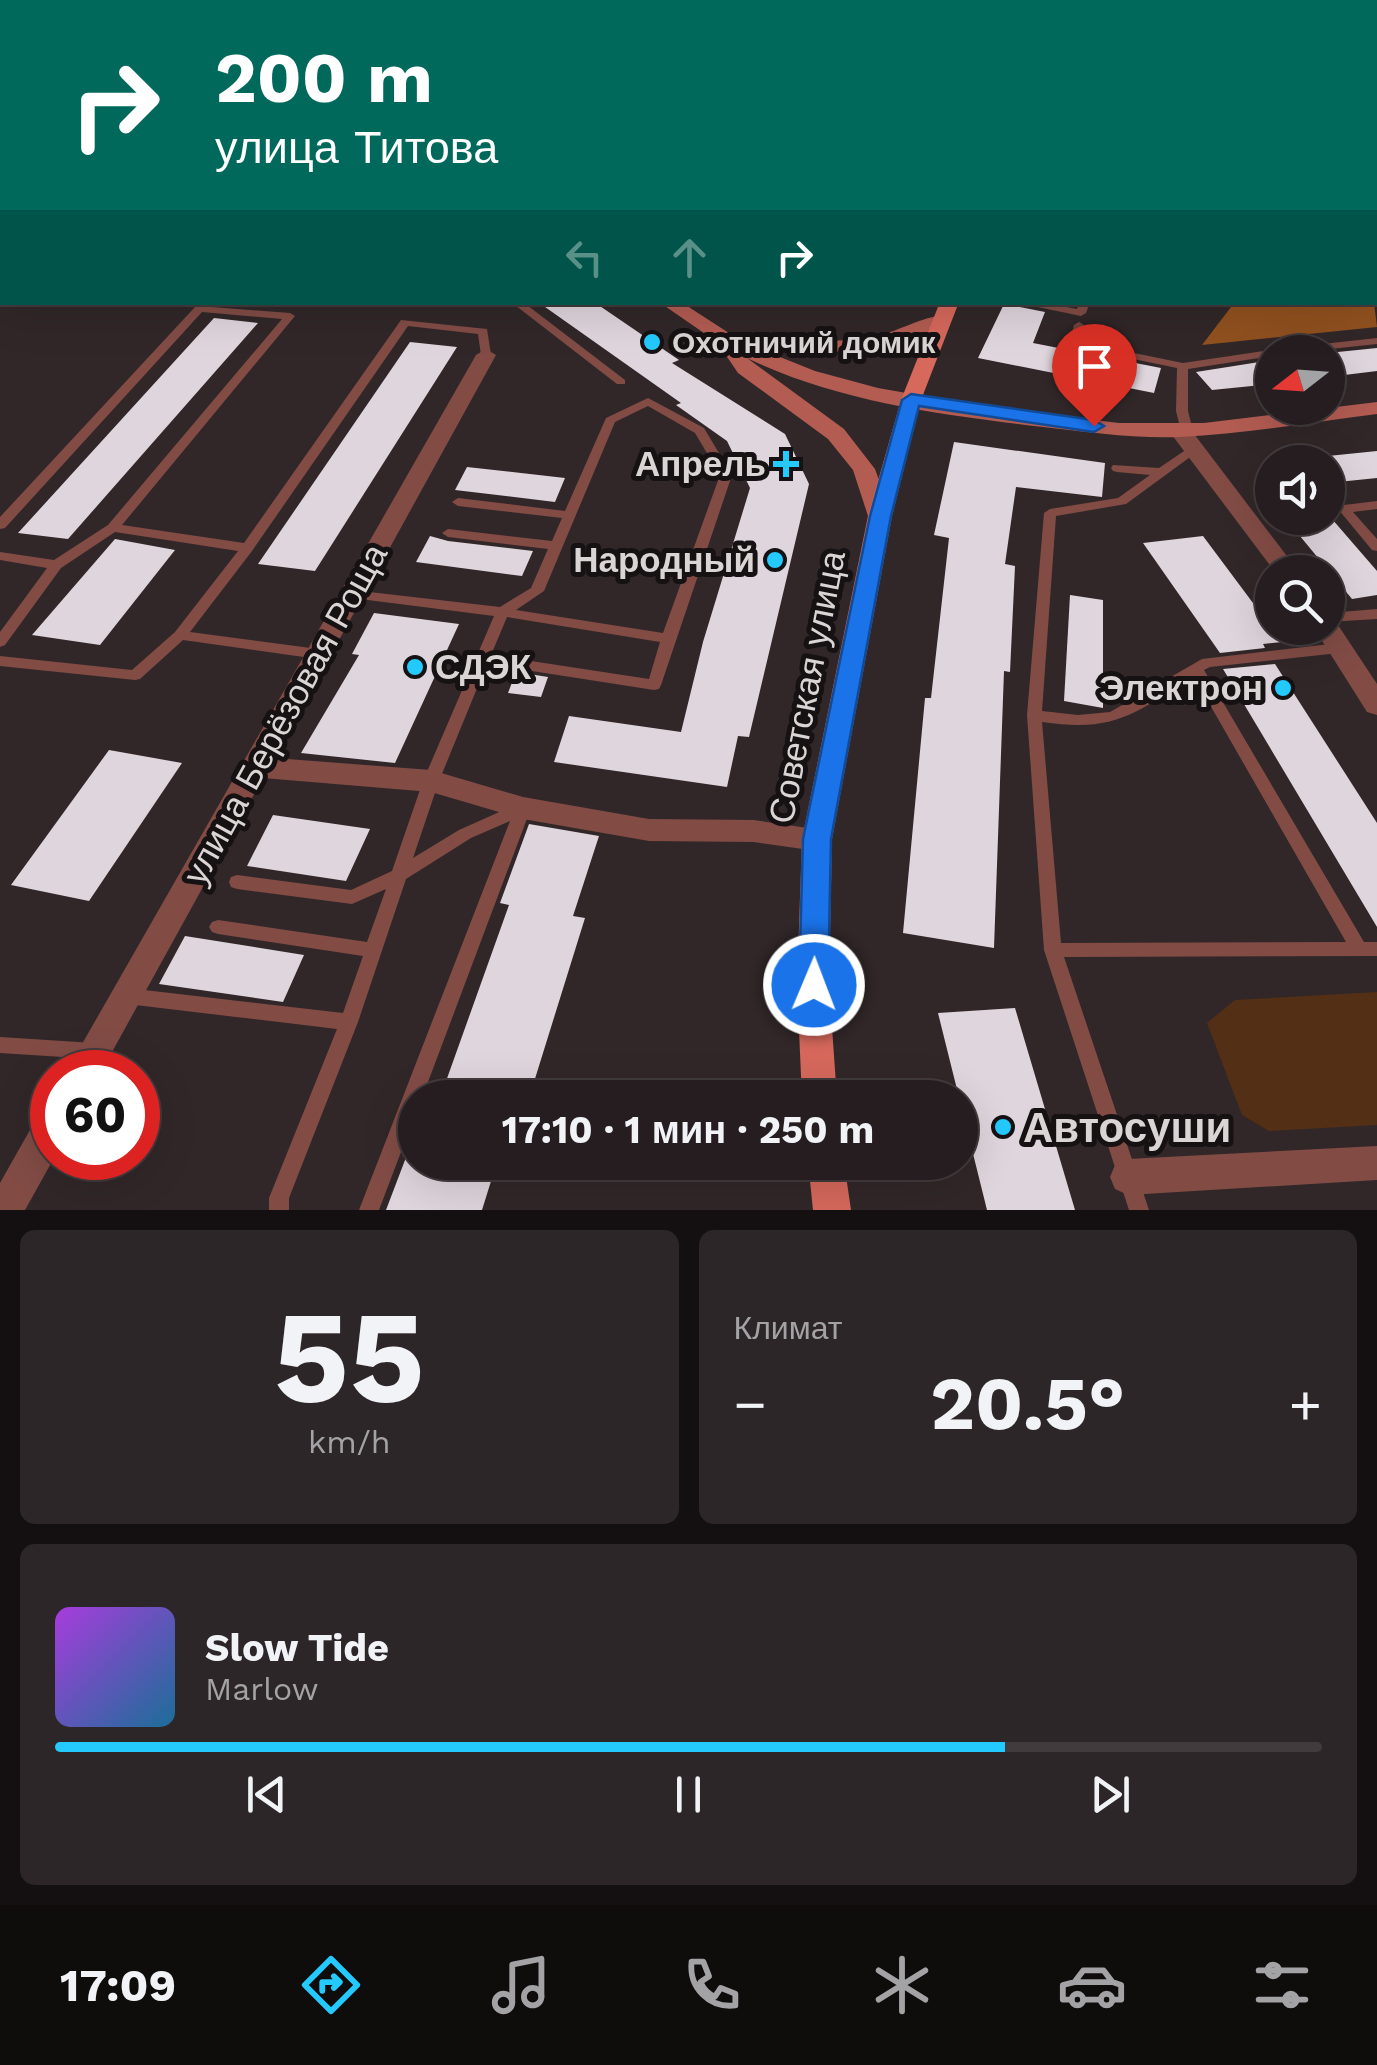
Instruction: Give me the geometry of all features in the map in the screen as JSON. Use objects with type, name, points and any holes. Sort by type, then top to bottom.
[{"type":"main road","points":[[673,305],[715,333],[774,363],[911,400],[1187,437],[1377,408]]},
{"type":"main road","points":[[715,333],[839,348],[913,334],[946,311]]},
{"type":"main road","name":"Советская улица","points":[[819,1080],[814,985],[817,839],[880,516],[911,400],[946,311]]},
{"type":"main road","points":[[715,333],[745,369],[836,434],[864,469],[880,516]]},
{"type":"main road","points":[[828,1180],[832,1210]]},
{"type":"street","name":"улица Берёзовая Роща","points":[[96,1050],[486,355]]},
{"type":"street","points":[[1187,437],[1274,555]]},
{"type":"street","points":[[1338,645],[1377,705]]},
{"type":"street","points":[[255,767],[431,781],[524,808],[649,830],[754,831],[817,839]]},
{"type":"street","points":[[1133,1194],[1377,1163]]},
{"type":"street","points":[[5,1210],[30,1165]]},
{"type":"lane","points":[[520,305],[621,382]]},
{"type":"lane","points":[[1034,305],[1081,314],[1084,305]]},
{"type":"lane","points":[[0,525],[199,308],[290,316],[113,528],[56,566],[0,642]]},
{"type":"lane","points":[[0,661],[135,675],[180,635],[247,548],[405,322],[483,331],[486,355]]},
{"type":"lane","points":[[1078,325],[1074,344],[1183,366],[1255,356]]},
{"type":"lane","points":[[1345,345],[1377,341]]},
{"type":"lane","points":[[1133,1194],[1053,950],[1034,715],[1050,513],[1122,501],[1162,472],[1187,437],[1182,411],[1183,366]]},
{"type":"lane","points":[[280,1210],[280,1198],[350,1022],[431,781],[482,658],[502,612],[537,590],[610,420],[648,401],[700,431],[726,475],[654,685],[482,658]]},
{"type":"lane","points":[[1117,468],[1162,472]]},
{"type":"lane","points":[[458,502],[570,515]]},
{"type":"lane","points":[[1377,505],[1344,508],[1377,546]]},
{"type":"lane","points":[[113,528],[247,548]]},
{"type":"lane","points":[[448,532],[557,546]]},
{"type":"lane","points":[[0,556],[56,566]]},
{"type":"lane","points":[[352,594],[502,612],[668,639]]},
{"type":"lane","points":[[1345,617],[1377,614]]},
{"type":"lane","points":[[180,635],[318,654]]},
{"type":"lane","points":[[1034,715],[1076,722],[1106,719],[1132,708],[1207,662],[1296,645]]},
{"type":"lane","points":[[1196,668],[1368,949]]},
{"type":"lane","points":[[237,882],[352,897],[399,875],[465,834],[524,808]]},
{"type":"lane","points":[[369,1210],[524,808]]},
{"type":"lane","points":[[218,927],[374,950]]},
{"type":"lane","points":[[1053,950],[1368,949]]},
{"type":"lane","points":[[126,996],[350,1022]]},
{"type":"lane","points":[[0,1045],[30,1051]]},
{"type":"shaded area","points":[[1374,305],[1377,327],[1255,335],[1255,340],[1202,345],[1231,307]]},
{"type":"shaded area","points":[[1377,992],[1377,1125],[1269,1131],[1242,1115],[1207,1023],[1235,1000]]},
{"type":"building","points":[[542,305],[598,305],[679,360],[672,363],[785,434],[809,484],[749,737],[738,736],[727,787],[554,762],[569,716],[681,732],[703,642],[750,488],[727,441],[676,405],[681,403]]},
{"type":"building","points":[[1004,305],[1009,305],[1045,312],[1033,343],[1161,368],[1154,393],[978,358]]},
{"type":"building","points":[[214,318],[258,323],[68,539],[18,533]]},
{"type":"building","points":[[410,342],[457,347],[315,571],[258,564]]},
{"type":"building","points":[[1377,348],[1377,371],[1345,375],[1345,351]]},
{"type":"building","points":[[1255,363],[1255,386],[1212,390],[1196,372]]},
{"type":"building","points":[[954,442],[1105,463],[1102,497],[1016,487],[1005,564],[1015,566],[1010,672],[1004,671],[994,948],[903,933],[925,698],[931,698],[949,538],[934,535]]},
{"type":"building","points":[[1377,451],[1377,478],[1345,481],[1345,454]]},
{"type":"building","points":[[467,467],[565,478],[555,502],[455,490]]},
{"type":"building","points":[[1345,534],[1377,571],[1377,595],[1352,599],[1345,591],[1345,555],[1316,555],[1299,535]]},
{"type":"building","points":[[430,536],[533,551],[522,576],[416,562]]},
{"type":"building","points":[[1203,536],[1255,606],[1255,645],[1265,648],[1220,653],[1143,543]]},
{"type":"building","points":[[115,539],[175,550],[100,645],[32,635]]},
{"type":"building","points":[[1070,595],[1103,600],[1103,708],[1064,701]]},
{"type":"building","points":[[374,613],[459,624],[395,763],[301,753],[359,655],[352,654]]},
{"type":"building","points":[[1275,664],[1377,823],[1377,927],[1223,669]]},
{"type":"building","points":[[516,672],[548,677],[541,697],[508,693]]},
{"type":"building","points":[[109,750],[182,763],[89,901],[11,885]]},
{"type":"building","points":[[273,815],[370,829],[346,881],[247,866]]},
{"type":"building","points":[[529,824],[599,836],[573,916],[585,918],[535,1080],[446,1080],[509,905],[500,903]]},
{"type":"building","points":[[185,936],[304,955],[283,1002],[159,984]]},
{"type":"building","points":[[1015,1008],[1075,1210],[987,1210],[978,1174],[978,1080],[955,1080],[938,1013]]},
{"type":"building","points":[[398,1178],[491,1180],[482,1210],[386,1210]]},
{"type":"place","name":"Охотничий домик","points":[[652,342]]},
{"type":"place","name":"Апрель","points":[[786,464]]},
{"type":"place","name":"Народный","points":[[775,560]]},
{"type":"place","name":"СДЭК","points":[[415,667]]},
{"type":"place","name":"Электрон","points":[[1283,688]]},
{"type":"place","name":"Автосуши","points":[[1003,1127]]},
{"type":"route","points":[[814,985],[817,839],[880,516],[911,400],[1094,426]]}]
